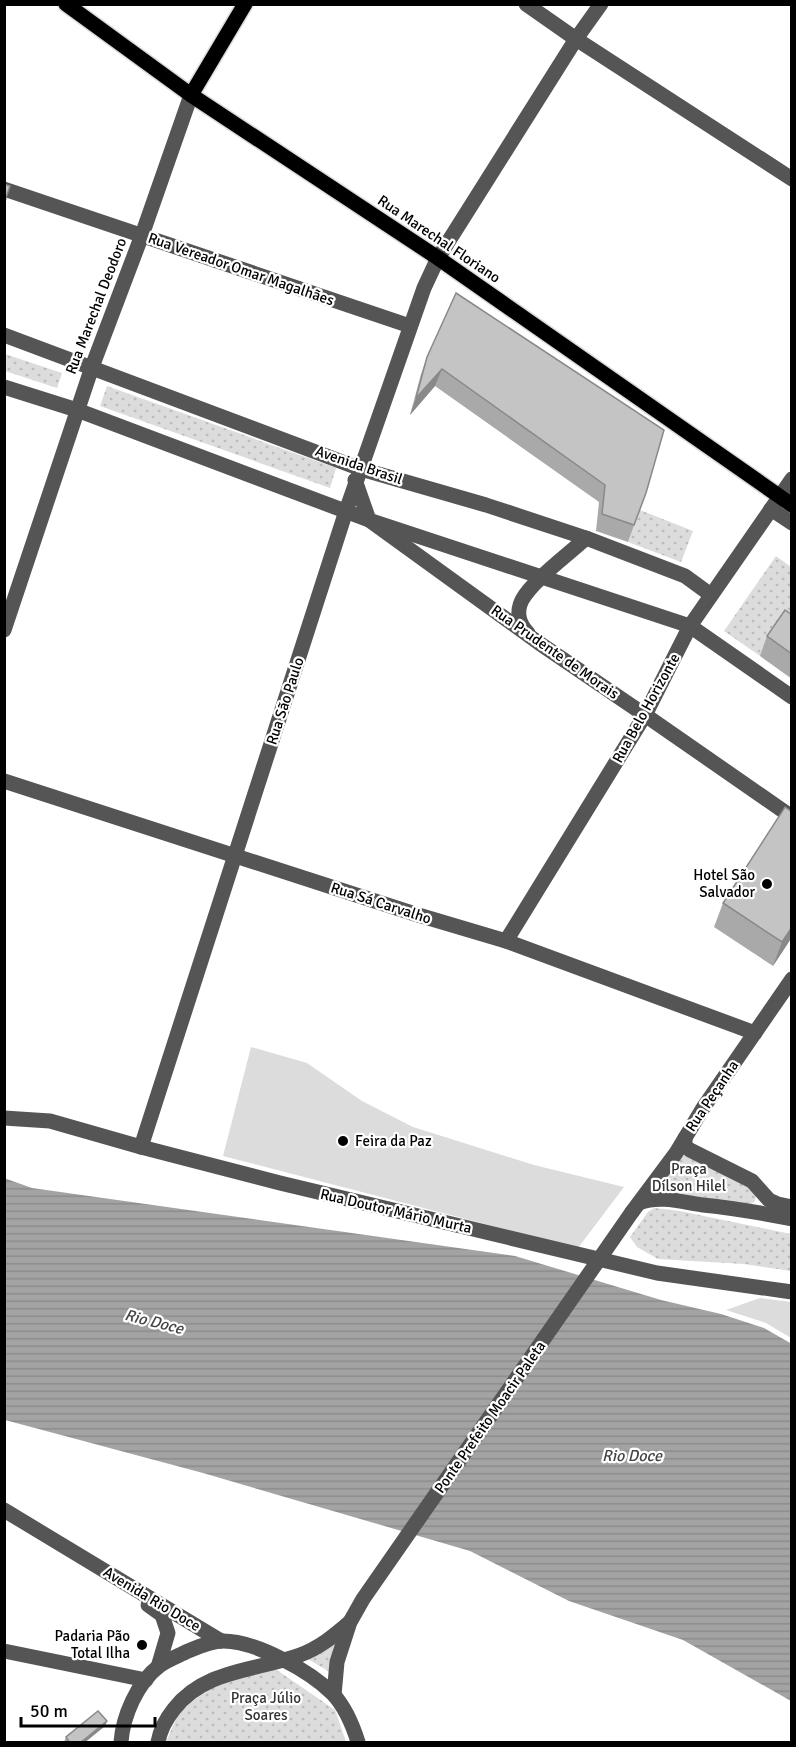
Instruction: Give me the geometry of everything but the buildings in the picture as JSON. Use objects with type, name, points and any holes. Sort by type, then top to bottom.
[{"type":"main road","name":"Rua Marechal Floriano","points":[[66,4],[191,95],[438,258],[781,504]]},
{"type":"main road","name":"Rua Marechal Deodoro","points":[[191,95],[245,4]]},
{"type":"street","points":[[526,4],[792,179]]},
{"type":"street","name":"Rua São Paulo","points":[[141,1147],[346,511],[355,471],[410,326],[438,258],[576,39],[601,4]]},
{"type":"street","name":"Rua Marechal Deodoro","points":[[4,630],[92,367],[142,235],[191,95]]},
{"type":"street","name":"Rua Vereador Omar Magalhães","points":[[4,189],[410,326]]},
{"type":"street","name":"Avenida Brasil","points":[[4,335],[92,367],[355,471],[486,505],[586,538],[685,576],[711,595]]},
{"type":"street","points":[[4,387],[77,410],[369,520],[690,626],[792,697]]},
{"type":"street","points":[[355,471],[369,520]]},
{"type":"street","name":"Rua Belo Horizonte","points":[[506,940],[645,715],[690,626],[781,504],[792,479]]},
{"type":"street","name":"Rua Marechal Floriano","points":[[781,504],[792,523]]},
{"type":"street","name":"Rua Prudente de Morais","points":[[369,520],[539,643],[792,817]]},
{"type":"street","points":[[539,643],[522,627],[518,615],[522,600],[543,576],[586,538]]},
{"type":"street","name":"Rua Sá Carvalho","points":[[4,781],[415,915],[506,940],[755,1033]]},
{"type":"street","name":"Rua Peçanha","points":[[635,1208],[683,1147],[792,979]]},
{"type":"street","name":"Rua Doutor Mário Murta","points":[[4,1118],[50,1121],[280,1183],[657,1273],[792,1292]]},
{"type":"street","points":[[683,1147],[749,1179],[769,1200],[792,1207]]},
{"type":"street","points":[[744,1210],[755,1203],[757,1198],[755,1186],[749,1179]]},
{"type":"street","points":[[652,1184],[654,1193],[663,1199]]},
{"type":"street","points":[[635,1208],[649,1199],[663,1199],[792,1219]]},
{"type":"street","name":"Ponte Prefeito Moacir Paleta","points":[[334,1695],[337,1662],[350,1622],[363,1599],[635,1208]]},
{"type":"street","name":"Avenida Rio Doce","points":[[4,1510],[221,1641]]},
{"type":"street","name":"Avenida Rio Doce","points":[[82,1557],[162,1615],[168,1633],[158,1667]]},
{"type":"street","name":"Ponte Prefeito Moacir Paleta","points":[[283,1660],[323,1644],[350,1622]]},
{"type":"street","points":[[118,1739],[132,1700],[158,1667],[198,1647],[221,1641],[245,1644],[264,1650],[317,1682],[334,1695],[354,1727],[371,1743]]},
{"type":"street","points":[[4,1651],[146,1680]]},
{"type":"street","points":[[158,1743],[159,1735],[170,1715],[181,1701],[201,1686],[236,1671],[283,1660]]},
{"type":"street","points":[[354,1727],[358,1743]]},
{"type":"green space","points":[[5,354],[62,373],[57,388],[5,371]]},
{"type":"green space","points":[[107,386],[336,468],[330,488],[100,406]]},
{"type":"green space","points":[[640,510],[693,531],[681,562],[628,542]]},
{"type":"green space","points":[[776,556],[791,567],[791,641],[760,656],[724,631]]},
{"type":"green space","name":"Feira da Paz","points":[[251,1047],[307,1063],[362,1101],[413,1127],[534,1165],[624,1187],[578,1248],[223,1156]]},
{"type":"green space","name":"Praça Dílson Hilel","points":[[682,1152],[750,1182],[756,1196],[755,1201],[751,1204],[658,1193],[656,1191]]},
{"type":"green space","points":[[654,1208],[680,1211],[791,1234],[791,1271],[744,1264],[658,1259],[637,1247],[630,1237],[648,1212]]},
{"type":"green space","points":[[760,1298],[791,1302],[791,1338],[766,1323],[726,1310]]},
{"type":"green space","points":[[345,1631],[333,1674],[303,1656]]},
{"type":"green space","name":"Praça Júlio Soares","points":[[271,1666],[335,1710],[346,1742],[166,1742],[179,1712],[211,1687]]},
{"type":"water","name":"Rio Doce","points":[[4,1178],[32,1188],[515,1256],[661,1300],[721,1314],[764,1328],[792,1344],[791,1701],[683,1640],[569,1601],[470,1551],[203,1473],[5,1420]]},
{"type":"place","name":"Hotel São Salvador","points":[[767,884]]},
{"type":"place","name":"Feira da Paz","points":[[343,1141]]},
{"type":"place","name":"Padaria Pão Total Ilha","points":[[142,1645]]}]
